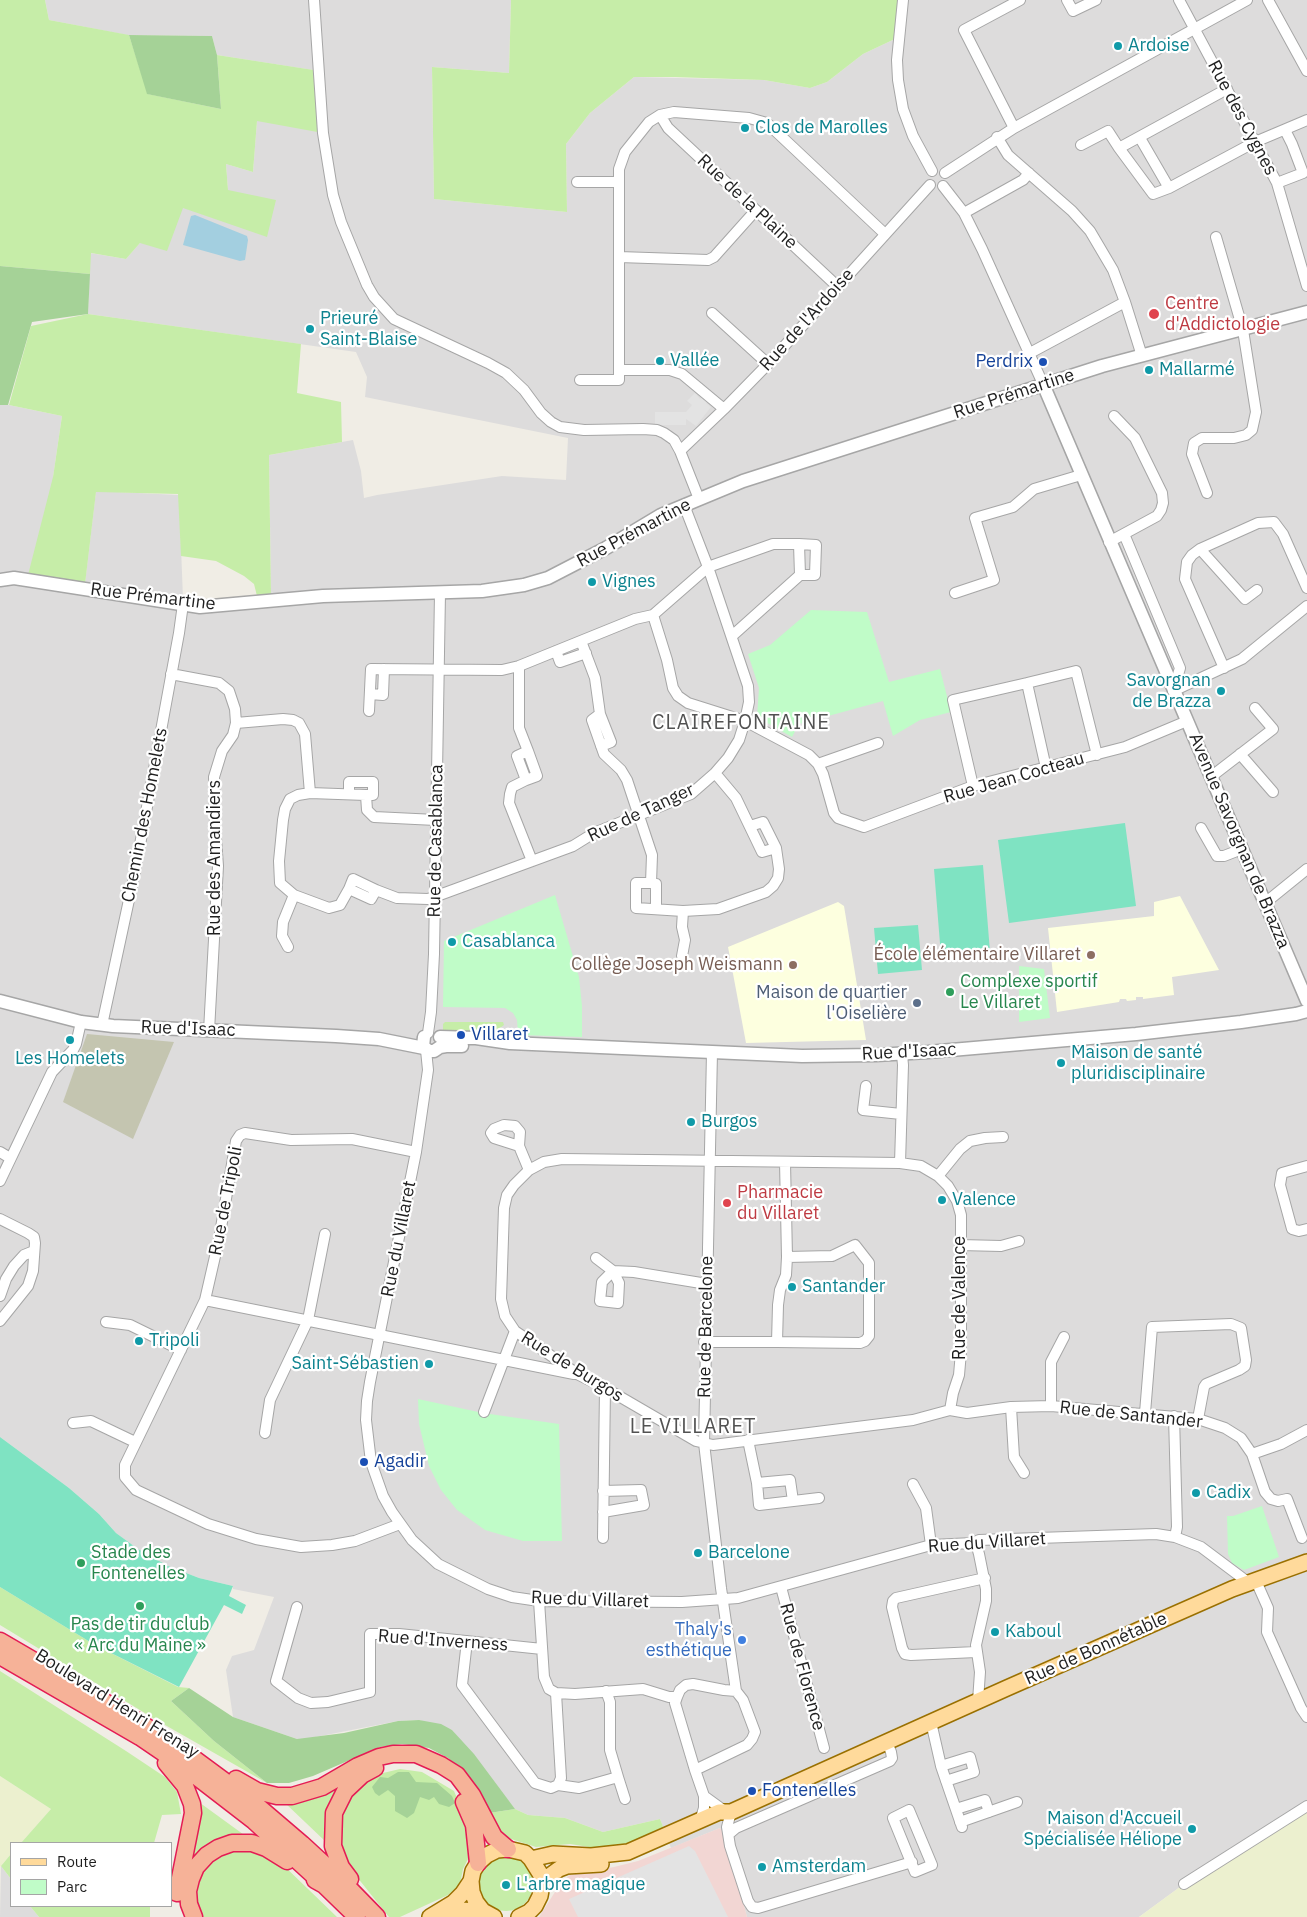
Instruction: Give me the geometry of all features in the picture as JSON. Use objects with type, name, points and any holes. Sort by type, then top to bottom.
[{"type":"highway","name":"Boulevard Henri Frenay","points":[[0,1641],[174,1744],[232,1786],[328,1867],[378,1917]]},
{"type":"highway","name":"Boulevard Henri Frenay","points":[[0,1656],[140,1737],[184,1767],[254,1821],[324,1885]]},
{"type":"highway","points":[[140,1737],[174,1770],[185,1786],[192,1804],[192,1823],[178,1892],[179,1909],[182,1917]]},
{"type":"highway","points":[[174,1744],[257,1791],[277,1796],[292,1796],[322,1787],[379,1756],[406,1753],[427,1758],[457,1775],[466,1786],[494,1837],[508,1848]]},
{"type":"highway","points":[[378,1917],[341,1867],[333,1846],[332,1835],[334,1813],[339,1801],[353,1784],[373,1768],[386,1764],[411,1764],[436,1774],[453,1786],[461,1797],[474,1825],[478,1863]]},
{"type":"highway","points":[[194,1917],[189,1904],[188,1891],[196,1867],[207,1855],[218,1848],[232,1844],[252,1843],[266,1848],[324,1885],[357,1917]]},
{"type":"main road","name":"Rue de Bonnétable","points":[[531,1859],[554,1854],[599,1856],[628,1852],[719,1812],[728,1812],[1252,1582],[1307,1562]]},
{"type":"main road","name":"Rue de Bonnétable","points":[[519,1917],[529,1912],[535,1906],[540,1896],[542,1885],[548,1877],[559,1869],[567,1866],[617,1863],[642,1856],[724,1819],[728,1812]]},
{"type":"main road","points":[[489,1914],[476,1902],[472,1892],[471,1881],[473,1871],[478,1863],[492,1852],[508,1848],[525,1853],[537,1866],[542,1885]]},
{"type":"main road","points":[[433,1916],[453,1903],[471,1881]]},
{"type":"main road","points":[[433,1916],[458,1910],[489,1914]]},
{"type":"street","points":[[314,0],[323,133],[333,195],[341,222],[367,285],[374,297],[394,319],[506,373],[524,390],[541,413],[560,427],[584,430],[657,430],[674,440],[699,499]]},
{"type":"street","points":[[903,0],[897,60],[898,80],[903,109],[913,136],[932,171]]},
{"type":"street","points":[[1014,128],[964,30],[1020,0]]},
{"type":"street","points":[[1067,0],[1073,11],[1096,0]]},
{"type":"street","name":"Rue des Cygnes","points":[[1179,0],[1277,183],[1307,286]]},
{"type":"street","points":[[945,173],[998,137],[1247,0]]},
{"type":"street","points":[[1268,0],[1307,71]]},
{"type":"street","points":[[1119,148],[1227,88]]},
{"type":"street","points":[[580,380],[619,380],[619,169],[625,152],[650,122],[660,115],[674,112],[749,118],[767,123],[885,234]]},
{"type":"street","name":"Rue de la Plaine","points":[[660,115],[668,128],[837,286]]},
{"type":"street","points":[[1081,145],[1108,131],[1153,194],[1169,188],[1255,142],[1307,120]]},
{"type":"street","name":"Rue des Cygnes","points":[[1277,183],[1303,173],[1285,130]]},
{"type":"street","points":[[998,137],[1008,155],[1072,211],[1090,231],[1110,264],[1125,302],[1142,356]]},
{"type":"street","points":[[1140,138],[1169,188]]},
{"type":"street","points":[[938,169],[945,173],[947,179],[943,186],[937,188],[930,185],[928,178],[932,171],[938,169]]},
{"type":"street","points":[[964,213],[1023,180],[1029,173]]},
{"type":"street","points":[[577,182],[619,182]]},
{"type":"street","name":"Rue de l'Ardoise","points":[[680,451],[768,364],[930,185]]},
{"type":"street","name":"Avenue Savorgnan de Brazza","points":[[943,186],[964,213],[1030,354],[1307,1001]]},
{"type":"street","points":[[619,257],[708,260],[714,257],[756,210]]},
{"type":"street","points":[[1208,493],[1192,454],[1194,443],[1202,438],[1234,438],[1246,435],[1252,430],[1256,420],[1242,330],[1216,237]]},
{"type":"street","points":[[1030,354],[1125,302]]},
{"type":"street","name":"Rue Prémartine","points":[[0,580],[14,578],[183,604],[216,606],[323,596],[482,591],[524,585],[548,578],[606,548],[661,515],[771,472],[1043,384],[1307,312]]},
{"type":"street","points":[[712,313],[768,364]]},
{"type":"street","points":[[619,370],[670,370],[682,374],[724,409]]},
{"type":"street","points":[[1109,542],[1157,516],[1162,510],[1163,503],[1162,493],[1134,438],[1114,416]]},
{"type":"street","points":[[955,594],[994,580],[975,518],[1013,507],[1034,489],[1081,475]]},
{"type":"street","name":"Rue de Tanger","points":[[294,895],[329,908],[340,905],[349,890],[371,899],[376,890],[397,898],[428,899],[573,846],[594,833],[690,794],[715,774],[739,740],[749,702],[748,686],[708,567],[684,505]]},
{"type":"street","points":[[1224,668],[1184,579],[1187,562],[1200,549],[1258,523],[1274,522],[1283,534],[1307,588]]},
{"type":"street","points":[[1124,534],[1180,668],[1172,686]]},
{"type":"street","points":[[370,711],[370,669],[502,670],[519,666],[635,618],[653,615],[708,567],[774,544],[816,545],[815,575],[800,576],[732,636]]},
{"type":"street","points":[[799,544],[800,576]]},
{"type":"street","points":[[1200,549],[1245,599],[1258,590]]},
{"type":"street","name":"Rue de Casablanca","points":[[432,1042],[431,1012],[440,593]]},
{"type":"street","points":[[1137,606],[1151,597]]},
{"type":"street","name":"Chemin des Homelets","points":[[102,1025],[135,872],[183,604]]},
{"type":"street","points":[[1172,686],[1224,668],[1242,659],[1307,606]]},
{"type":"street","points":[[653,615],[667,660],[673,688],[678,696],[688,703],[745,722],[809,755],[818,764],[878,743]]},
{"type":"street","points":[[581,641],[595,678],[600,714],[592,720],[604,754],[627,780],[640,815],[652,854],[652,883]]},
{"type":"street","points":[[556,651],[560,662],[586,653]]},
{"type":"street","points":[[519,666],[520,728],[528,751],[517,756],[526,780],[512,787],[509,803],[532,861]]},
{"type":"street","points":[[973,786],[953,700],[1076,671],[1097,755]]},
{"type":"street","points":[[171,674],[219,683],[229,691],[233,701],[236,723],[283,719],[299,723],[305,734],[310,793]]},
{"type":"street","points":[[1027,683],[1046,768]]},
{"type":"street","points":[[1212,776],[1273,729],[1255,708]]},
{"type":"street","name":"Rue Jean Cocteau","points":[[818,764],[823,774],[834,813],[838,818],[864,827],[973,786],[1124,747],[1187,721]]},
{"type":"street","name":"Rue des Amandiers","points":[[209,1031],[218,866],[214,825],[214,777],[222,751],[233,735],[236,723]]},
{"type":"street","points":[[1240,754],[1273,792]]},
{"type":"street","points":[[715,774],[736,798],[762,852],[776,848]]},
{"type":"street","points":[[288,947],[282,936],[283,922],[294,895],[280,883],[279,861],[282,820],[290,799],[298,795],[310,793],[366,795],[368,810],[374,817],[436,820]]},
{"type":"street","points":[[656,909],[656,884],[636,882],[636,908],[683,911],[718,909],[766,892],[773,886],[778,878],[779,869],[776,848],[764,822],[750,826]]},
{"type":"street","points":[[1201,828],[1217,856],[1224,856],[1242,848]]},
{"type":"street","points":[[1265,903],[1307,869]]},
{"type":"street","points":[[682,956],[685,940],[682,927],[683,911]]},
{"type":"street","name":"Rue d'Isaac","points":[[0,1001],[81,1022],[102,1025],[432,1042],[476,1038],[510,1043],[802,1056],[902,1054],[1164,1031],[1250,1021],[1307,1011]]},
{"type":"street","points":[[0,1181],[52,1072],[73,1050],[81,1022]]},
{"type":"street","name":"Rue du Villaret","points":[[432,1042],[416,1152],[367,1401],[367,1440],[371,1462],[383,1496],[400,1524],[438,1564],[488,1589],[512,1597],[539,1601],[682,1602],[738,1598],[931,1545],[973,1543],[979,1540],[1147,1535],[1175,1537],[1201,1547],[1252,1582]]},
{"type":"street","name":"Rue de Barcelone","points":[[694,1770],[747,1745],[755,1732],[743,1700],[736,1690],[704,1443],[704,1342],[712,1052]]},
{"type":"street","points":[[900,1163],[902,1054]]},
{"type":"street","points":[[866,1086],[863,1110],[901,1114]]},
{"type":"street","name":"Rue de Tripoli","points":[[400,1524],[355,1541],[332,1545],[301,1547],[256,1540],[208,1524],[136,1490],[125,1477],[125,1465],[205,1300],[219,1239],[236,1141],[240,1135],[245,1133],[291,1140],[352,1139],[416,1152]]},
{"type":"street","points":[[938,1176],[960,1149],[970,1141],[1003,1137]]},
{"type":"street","points":[[519,1146],[529,1170]]},
{"type":"street","points":[[0,1152],[10,1158]]},
{"type":"street","name":"Rue de Burgos","points":[[704,1443],[696,1441],[580,1375],[515,1331],[505,1316],[501,1299],[504,1208],[507,1195],[529,1170],[544,1162],[562,1159],[708,1160]]},
{"type":"street","name":"Rue de Valence","points":[[708,1160],[900,1163],[921,1166],[938,1176],[948,1186],[957,1201],[961,1215],[961,1352],[959,1375],[950,1410]]},
{"type":"street","points":[[777,1342],[778,1305],[780,1290],[786,1275],[787,1257],[785,1162]]},
{"type":"street","points":[[1307,1166],[1282,1173],[1280,1185],[1292,1229],[1299,1231],[1307,1229]]},
{"type":"street","points":[[0,1219],[34,1237],[33,1271],[28,1286],[1,1315]]},
{"type":"street","points":[[265,1433],[270,1400],[308,1320],[325,1234]]},
{"type":"street","points":[[960,1245],[1001,1246],[1019,1241]]},
{"type":"street","points":[[704,1342],[860,1343],[865,1341],[868,1336],[869,1263],[855,1245],[832,1256],[787,1257]]},
{"type":"street","points":[[0,1296],[6,1279],[14,1266],[24,1255],[34,1252]]},
{"type":"street","points":[[596,1258],[612,1271],[634,1272],[707,1284]]},
{"type":"street","points":[[205,1300],[580,1375]]},
{"type":"street","points":[[106,1322],[130,1324],[181,1350]]},
{"type":"street","points":[[1145,1413],[1152,1327],[1231,1324],[1241,1328],[1246,1360],[1244,1366],[1206,1384],[1198,1419]]},
{"type":"street","points":[[484,1412],[515,1331]]},
{"type":"street","points":[[1051,1406],[1051,1362],[1064,1337]]},
{"type":"street","points":[[603,1538],[605,1388]]},
{"type":"street","name":"Rue de Santander","points":[[950,1410],[967,1412],[1012,1407],[1051,1406],[1198,1419],[1225,1428],[1241,1438],[1252,1454],[1265,1492],[1271,1499],[1278,1501],[1288,1499],[1302,1538]]},
{"type":"street","points":[[1012,1407],[1014,1457],[1024,1473]]},
{"type":"street","points":[[704,1443],[712,1445],[913,1420],[950,1410]]},
{"type":"street","points":[[1174,1416],[1177,1527],[1175,1537]]},
{"type":"street","points":[[73,1424],[91,1421],[135,1442]]},
{"type":"street","points":[[1252,1454],[1281,1444],[1307,1430]]},
{"type":"street","points":[[748,1440],[757,1483],[759,1505],[818,1498]]},
{"type":"street","points":[[757,1483],[790,1480],[793,1501]]},
{"type":"street","points":[[914,1484],[926,1508],[931,1545]]},
{"type":"street","points":[[603,1491],[641,1490],[644,1505],[603,1512]]},
{"type":"street","points":[[973,1543],[977,1547],[979,1554],[986,1601],[976,1645],[980,1672],[978,1701]]},
{"type":"street","points":[[976,1652],[904,1654],[892,1607],[893,1601],[896,1598],[984,1578]]},
{"type":"street","points":[[1252,1582],[1268,1608],[1268,1632],[1301,1708],[1307,1717]]},
{"type":"street","name":"Rue de Florence","points":[[781,1587],[824,1748]]},
{"type":"street","points":[[539,1601],[544,1677],[549,1689],[556,1693],[575,1694],[643,1689],[669,1697],[676,1697]]},
{"type":"street","name":"Rue d'Inverness","points":[[297,1607],[276,1681],[298,1698],[310,1703],[328,1702],[370,1692],[370,1634],[399,1634],[542,1649]]},
{"type":"street","points":[[467,1641],[462,1685],[535,1783],[551,1788],[558,1785],[580,1788],[618,1778]]},
{"type":"street","points":[[980,1672],[998,1692]]},
{"type":"street","points":[[700,1821],[704,1808],[704,1796],[694,1770],[675,1703],[676,1697],[686,1685],[693,1684],[724,1690],[736,1690]]},
{"type":"street","points":[[606,1691],[610,1702],[610,1750],[625,1799]]},
{"type":"street","points":[[556,1693],[561,1778],[558,1785]]},
{"type":"street","points":[[931,1722],[941,1766],[961,1824],[1017,1802]]},
{"type":"street","points":[[729,1834],[736,1828],[890,1762],[892,1758],[887,1742]]},
{"type":"street","points":[[941,1766],[970,1757],[974,1772],[946,1781]]},
{"type":"street","points":[[704,1796],[728,1812],[730,1846],[748,1901],[752,1907],[758,1908],[912,1862]]},
{"type":"street","points":[[956,1809],[985,1800],[988,1812]]},
{"type":"street","points":[[1184,1884],[1307,1806]]},
{"type":"street","points":[[909,1810],[932,1865],[915,1872],[912,1862],[893,1818],[909,1810]]},
{"type":"shaded area","points":[[45,0],[511,0],[509,73],[432,67],[434,199],[567,212],[566,144],[590,113],[634,77],[764,80],[810,88],[827,82],[863,54],[899,37],[903,0],[1307,0],[1307,1806],[1184,1884],[1139,1917],[747,1917],[726,1838],[720,1828],[671,1848],[660,1819],[603,1832],[565,1818],[528,1815],[515,1809],[452,1730],[419,1720],[398,1721],[300,1740],[233,1717],[226,1670],[232,1656],[254,1650],[274,1597],[233,1589],[233,1586],[199,1578],[168,1566],[138,1549],[116,1533],[99,1514],[69,1488],[0,1437],[0,405],[9,405],[62,416],[53,477],[85,583],[96,491],[179,495],[183,599],[216,600],[271,595],[269,455],[353,440],[361,471],[364,498],[502,476],[566,480],[568,438],[365,397],[367,377],[356,352],[88,314],[90,253],[126,259],[140,243],[182,208],[228,190],[226,164],[253,172],[257,121],[319,71],[217,55],[212,36],[127,35],[49,20]]},
{"type":"shaded area","points":[[695,393],[700,399],[703,395],[709,400],[706,403],[711,407],[696,426],[686,419],[686,425],[655,425],[655,412],[686,412],[692,405],[687,401]]},
{"type":"shaded area","points":[[1180,896],[1219,970],[1172,977],[1174,995],[1143,999],[1143,997],[1136,997],[1136,1000],[1127,1001],[1126,999],[1120,999],[1119,1002],[1057,1012],[1048,928],[1154,916],[1154,902]]},
{"type":"shaded area","name":"Collège Joseph Weismann","points":[[838,902],[844,906],[866,1040],[746,1043],[728,947]]},
{"type":"shaded area","points":[[87,1034],[174,1042],[133,1139],[63,1102]]},
{"type":"shaded area","points":[[0,1776],[51,1809],[22,1842],[10,1842],[10,1855],[0,1867]]},
{"type":"shaded area","points":[[1307,1806],[1307,1917],[1139,1917],[1184,1884]]},
{"type":"shaded area","points":[[720,1828],[726,1838],[747,1917],[539,1917],[562,1881],[570,1875],[638,1861]]},
{"type":"shaded area","points":[[689,1846],[695,1851],[728,1917],[578,1917],[569,1899]]},
{"type":"shaded area","points":[[1,1866],[10,1878],[10,1907],[31,1907],[39,1917],[0,1917]]},
{"type":"green space","points":[[0,0],[45,0],[49,20],[129,35],[148,94],[221,109],[217,55],[320,71],[323,133],[257,121],[253,172],[226,164],[228,190],[276,200],[267,237],[183,208],[167,251],[140,243],[126,259],[91,253],[90,274],[0,266]]},
{"type":"green space","points":[[511,0],[903,0],[899,37],[863,54],[827,82],[810,88],[764,80],[634,77],[590,113],[566,144],[567,212],[434,199],[432,67],[509,73]]},
{"type":"green space","points":[[129,35],[212,36],[217,55],[221,109],[147,94]]},
{"type":"green space","points":[[0,266],[90,274],[88,314],[32,322],[8,405],[0,405]]},
{"type":"green space","points":[[88,314],[301,344],[297,393],[341,402],[342,442],[269,455],[271,595],[257,596],[254,584],[244,576],[216,561],[181,556],[178,494],[96,492],[85,584],[28,575],[53,477],[62,416],[9,405],[31,326]]},
{"type":"green space","points":[[811,610],[867,612],[889,682],[940,669],[951,712],[920,720],[893,736],[883,701],[799,724],[792,737],[757,717],[759,688],[748,654],[770,645]]},
{"type":"green space","points":[[1125,823],[1136,906],[1009,923],[998,840]]},
{"type":"green space","points":[[983,865],[990,952],[941,956],[934,869]]},
{"type":"green space","points":[[555,895],[579,977],[582,1006],[582,1037],[521,1035],[518,1033],[517,1020],[513,1013],[505,1008],[443,1007],[444,941]]},
{"type":"green space","points":[[918,925],[922,970],[878,974],[874,928]]},
{"type":"green space","points":[[1019,966],[1044,969],[1050,1018],[1019,1022]]},
{"type":"green space","points":[[445,1022],[503,1022],[504,1025],[497,1030],[483,1033],[447,1033],[443,1030]]},
{"type":"green space","points":[[418,1399],[483,1413],[559,1424],[562,1541],[523,1541],[485,1530],[457,1510],[441,1490],[429,1466],[419,1424]]},
{"type":"green space","name":"Stade des Fontenelles","points":[[0,1437],[69,1488],[99,1514],[116,1533],[138,1549],[168,1566],[199,1578],[233,1586],[229,1596],[246,1605],[242,1614],[224,1605],[179,1687],[95,1645],[0,1587]]},
{"type":"green space","points":[[1262,1506],[1279,1557],[1244,1570],[1232,1563],[1228,1554],[1227,1516],[1233,1516]]},
{"type":"green space","points":[[0,1587],[95,1645],[178,1687],[189,1688],[171,1701],[214,1741],[267,1783],[158,1721],[0,1625]]},
{"type":"green space","points":[[0,1671],[165,1777],[177,1792],[181,1814],[162,1815],[154,1842],[22,1842],[51,1809],[0,1776]]},
{"type":"green space","points":[[189,1688],[233,1717],[297,1739],[344,1733],[398,1721],[419,1720],[441,1724],[452,1730],[474,1754],[515,1809],[489,1813],[467,1775],[448,1758],[429,1748],[402,1744],[380,1747],[313,1776],[289,1783],[267,1783],[214,1741],[171,1701]]},
{"type":"green space","points":[[400,1769],[422,1772],[454,1791],[463,1812],[472,1851],[463,1869],[460,1884],[448,1895],[400,1917],[389,1917],[349,1867],[339,1842],[339,1818],[346,1804],[360,1786],[383,1773]]},
{"type":"green space","points":[[398,1772],[409,1772],[416,1782],[437,1783],[452,1796],[455,1803],[449,1807],[439,1804],[434,1797],[429,1800],[420,1797],[414,1813],[407,1818],[395,1811],[395,1796],[388,1790],[379,1796],[372,1787],[380,1777],[388,1778]]},
{"type":"green space","points":[[341,1780],[326,1842],[284,1802]]},
{"type":"green space","points":[[196,1800],[247,1837],[186,1878]]},
{"type":"green space","points":[[515,1809],[528,1815],[565,1818],[603,1832],[660,1819],[664,1829],[633,1842],[609,1847],[589,1847],[570,1844],[536,1847],[508,1838],[500,1831],[489,1813]]},
{"type":"green space","points":[[240,1847],[279,1861],[337,1917],[202,1917],[195,1891],[205,1867],[216,1856]]},
{"type":"green space","points":[[10,1855],[10,1878],[1,1866]]},
{"type":"green space","points":[[501,1857],[511,1857],[521,1861],[529,1869],[533,1884],[529,1899],[521,1907],[511,1911],[501,1911],[491,1907],[483,1899],[479,1889],[479,1879],[483,1869],[491,1861]]},
{"type":"green space","points":[[31,1907],[150,1907],[150,1917],[39,1917]]},
{"type":"water","points":[[195,215],[247,236],[245,260],[240,261],[183,245],[191,216]]},
{"type":"place","name":"Ardoise","points":[[1118,46]]},
{"type":"place","name":"Clos de Marolles","points":[[745,128]]},
{"type":"place","name":"Centre d'Addictologie","points":[[1154,314]]},
{"type":"place","name":"Prieuré Saint-Blaise","points":[[310,329]]},
{"type":"place","name":"Vallée","points":[[660,361]]},
{"type":"place","name":"Perdrix","points":[[1043,362]]},
{"type":"place","name":"Mallarmé","points":[[1149,370]]},
{"type":"place","name":"Vignes","points":[[592,582]]},
{"type":"place","name":"Savorgnan de Brazza","points":[[1221,691]]},
{"type":"place","name":"Casablanca","points":[[452,942]]},
{"type":"place","name":"École élémentaire Villaret","points":[[1091,955]]},
{"type":"place","name":"Collège Joseph Weismann","points":[[793,965]]},
{"type":"place","name":"Complexe sportif Le Villaret","points":[[950,992]]},
{"type":"place","name":"Maison de quartier l'Oiselière","points":[[917,1003]]},
{"type":"place","name":"Villaret","points":[[461,1035]]},
{"type":"place","name":"Les Homelets","points":[[70,1040]]},
{"type":"place","name":"Maison de santé pluridisciplinaire","points":[[1061,1063]]},
{"type":"place","name":"Burgos","points":[[691,1122]]},
{"type":"place","name":"Valence","points":[[942,1200]]},
{"type":"place","name":"Pharmacie du Villaret","points":[[727,1203]]},
{"type":"place","name":"Santander","points":[[792,1287]]},
{"type":"place","name":"Tripoli","points":[[139,1341]]},
{"type":"place","name":"Saint-Sébastien","points":[[429,1364]]},
{"type":"place","name":"Agadir","points":[[364,1462]]},
{"type":"place","name":"Cadix","points":[[1196,1493]]},
{"type":"place","name":"Barcelone","points":[[698,1553]]},
{"type":"place","name":"Stade des Fontenelles","points":[[81,1563]]},
{"type":"place","name":"Pas de tir du club « Arc du Maine »","points":[[140,1606]]},
{"type":"place","name":"Kaboul","points":[[995,1632]]},
{"type":"place","name":"Thaly's esthétique","points":[[742,1640]]},
{"type":"place","name":"Fontenelles","points":[[752,1791]]},
{"type":"place","name":"Maison d'Accueil Spécialisée Héliope","points":[[1192,1829]]},
{"type":"place","name":"Amsterdam","points":[[762,1867]]},
{"type":"place","name":"L'arbre magique","points":[[506,1885]]},
{"type":"district","name":"CLAIREFONTAINE","points":[[741,723]]},
{"type":"district","name":"LE VILLARET","points":[[693,1427]]}]
